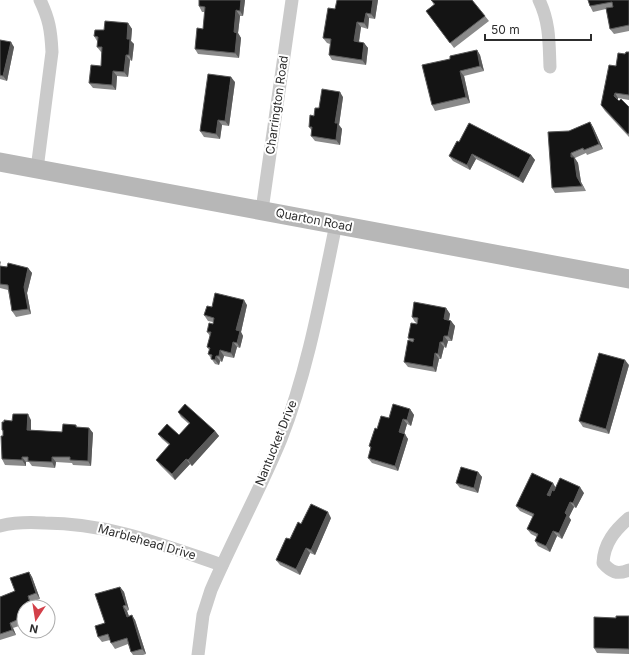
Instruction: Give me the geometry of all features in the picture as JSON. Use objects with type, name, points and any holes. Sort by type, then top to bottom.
[{"type":"street","points":[[37,169],[52,52],[48,17],[40,0]]},
{"type":"street","name":"Charrington Road","points":[[262,210],[292,0]]},
{"type":"street","points":[[539,0],[549,27],[550,67]]},
{"type":"street","name":"Quarton Road","points":[[0,162],[629,279]]},
{"type":"street","name":"Nantucket Drive","points":[[198,655],[204,615],[211,590],[268,468],[290,414],[304,369],[336,224]]},
{"type":"street","points":[[629,518],[615,532],[608,542],[603,563],[609,570],[614,572],[620,573],[629,570]]},
{"type":"street","name":"Marblehead Drive","points":[[0,526],[9,523],[36,522],[69,523],[90,526],[117,531],[222,565]]},
{"type":"building","points":[[199,0],[241,0],[240,11],[236,10],[234,32],[237,33],[235,53],[195,49],[197,28],[203,29],[205,7],[199,6]]},
{"type":"building","points":[[337,0],[373,0],[371,14],[366,13],[364,23],[357,22],[354,41],[364,43],[362,60],[329,55],[331,39],[323,38],[328,8],[335,9]]},
{"type":"building","points":[[431,0],[472,0],[485,16],[450,43],[426,11],[435,4]]},
{"type":"building","points":[[588,0],[629,0],[629,25],[610,29],[606,8],[613,7],[612,2],[590,6]]},
{"type":"building","points":[[105,21],[128,23],[127,39],[130,39],[129,55],[126,55],[124,72],[113,71],[112,85],[89,83],[91,65],[101,66],[102,47],[97,47],[98,37],[94,36],[95,30],[104,30]]},
{"type":"building","points":[[0,40],[11,42],[3,76],[0,75]]},
{"type":"building","points":[[477,50],[480,66],[460,71],[466,97],[432,105],[422,65],[450,59],[450,56]]},
{"type":"building","points":[[626,52],[629,52],[629,95],[615,93],[614,96],[619,101],[621,99],[629,107],[628,134],[601,105],[609,65],[616,66],[618,53],[625,54]]},
{"type":"building","points":[[208,74],[231,77],[225,121],[218,120],[216,134],[200,131]]},
{"type":"building","points":[[322,89],[340,92],[335,123],[338,123],[336,140],[311,136],[312,127],[309,127],[310,115],[314,116],[315,108],[319,108]]},
{"type":"building","points":[[590,122],[599,144],[571,153],[571,157],[574,157],[577,177],[582,186],[552,188],[548,132],[569,131]]},
{"type":"building","points":[[469,123],[531,155],[519,178],[472,154],[467,165],[449,156],[457,141],[459,142]]},
{"type":"building","points":[[8,263],[28,268],[24,287],[28,309],[12,311],[8,285],[0,284],[0,266],[7,267]]},
{"type":"building","points":[[215,293],[244,300],[236,330],[240,331],[237,343],[233,342],[231,353],[220,350],[219,356],[216,356],[215,360],[211,359],[212,355],[208,354],[210,348],[207,347],[211,332],[207,332],[209,323],[213,324],[214,318],[204,315],[207,306],[212,307]]},
{"type":"building","points":[[414,302],[446,308],[444,319],[451,321],[448,336],[444,336],[443,342],[440,342],[438,354],[435,353],[433,367],[404,362],[408,340],[413,342],[414,339],[408,338],[411,323],[417,324],[418,318],[412,317]]},
{"type":"building","points":[[599,353],[625,360],[606,429],[579,421]]},
{"type":"building","points":[[185,404],[215,431],[188,460],[186,459],[172,474],[156,460],[170,444],[158,434],[167,424],[179,435],[190,423],[178,412]]},
{"type":"building","points":[[393,404],[410,409],[407,420],[403,419],[399,432],[405,434],[395,466],[368,458],[371,447],[369,446],[375,428],[377,429],[381,416],[389,418]]},
{"type":"building","points":[[13,414],[28,414],[27,430],[62,432],[63,424],[89,428],[88,461],[70,460],[70,457],[52,457],[52,462],[28,461],[28,457],[22,457],[22,460],[2,459],[2,422],[4,422],[4,420],[12,421]]},
{"type":"building","points":[[461,467],[478,472],[474,488],[456,483]]},
{"type":"building","points":[[532,473],[553,483],[547,495],[550,496],[560,478],[580,487],[573,503],[570,502],[565,513],[567,515],[559,533],[553,531],[546,546],[535,541],[538,534],[527,529],[534,514],[516,506]]},
{"type":"building","points":[[311,504],[328,512],[311,550],[306,548],[296,569],[276,560],[286,538],[290,539],[298,522],[301,524]]},
{"type":"building","points":[[29,572],[36,593],[28,596],[29,599],[16,599],[16,620],[10,623],[12,630],[0,634],[0,597],[15,591],[10,578]]},
{"type":"building","points":[[120,587],[126,605],[123,606],[127,617],[132,615],[142,649],[131,652],[127,638],[111,643],[108,634],[98,637],[95,626],[105,623],[95,594]]},
{"type":"building","points":[[616,616],[629,616],[629,649],[594,648],[594,617],[616,618]]}]
